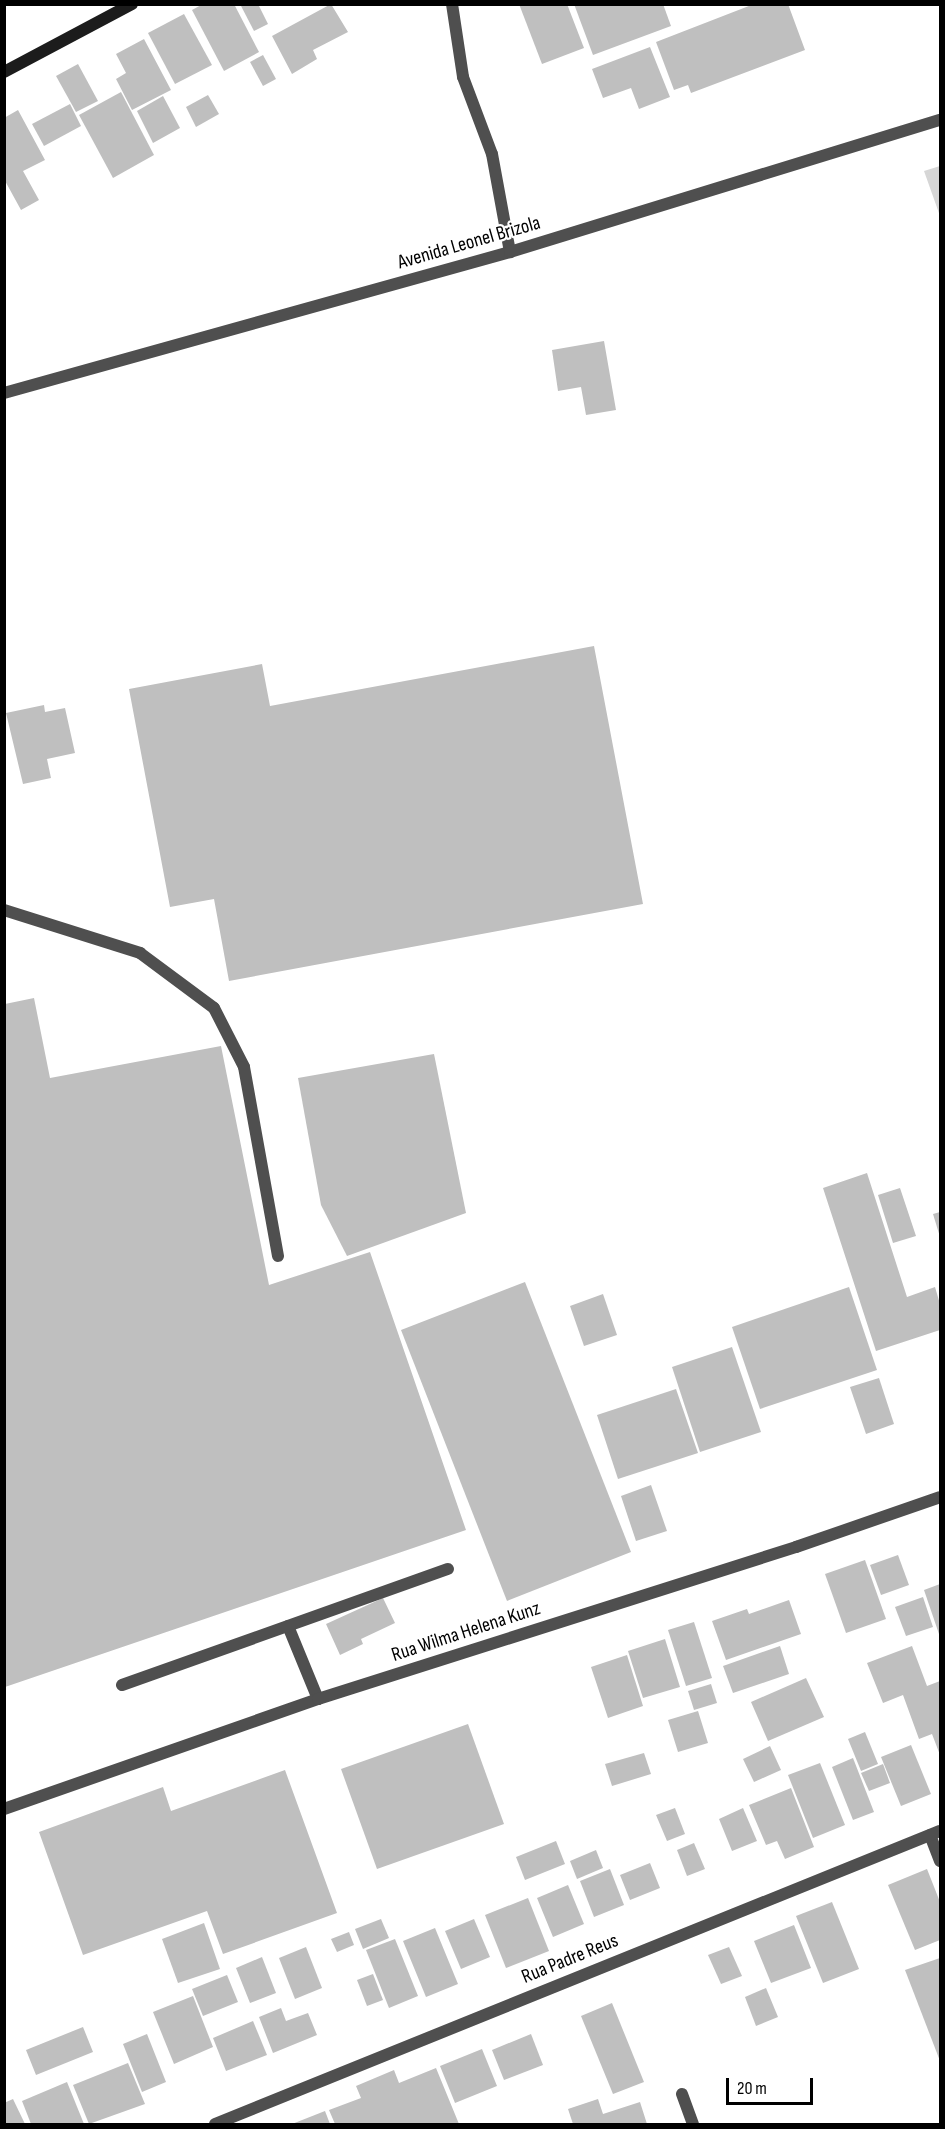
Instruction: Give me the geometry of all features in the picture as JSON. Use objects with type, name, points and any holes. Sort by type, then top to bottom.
[{"type":"street","points":[[4,72],[132,4]]},
{"type":"street","points":[[452,4],[463,77],[492,154],[510,252]]},
{"type":"street","name":"Avenida Leonel Brizola","points":[[4,393],[510,252],[940,120]]},
{"type":"street","points":[[4,910],[141,953],[214,1008],[244,1066],[278,1256]]},
{"type":"street","name":"Rua Wilma Helena Kunz","points":[[4,1809],[318,1699],[796,1547],[940,1497]]},
{"type":"street","points":[[122,1684],[448,1569]]},
{"type":"street","points":[[288,1626],[318,1699]]},
{"type":"street","points":[[935,1833],[940,1861]]},
{"type":"street","name":"Rua Padre Reus","points":[[214,2124],[935,1833]]},
{"type":"street","points":[[682,2094],[693,2124]]},
{"type":"shaded area","points":[[940,166],[940,216],[924,171]]},
{"type":"building","points":[[203,4],[234,4],[259,52],[224,71],[192,10]]},
{"type":"building","points":[[240,4],[258,4],[268,24],[254,31]]},
{"type":"building","points":[[331,4],[348,32],[313,50],[317,59],[292,74],[272,36]]},
{"type":"building","points":[[519,4],[567,4],[584,48],[542,64]]},
{"type":"building","points":[[574,4],[663,4],[671,26],[593,55]]},
{"type":"building","points":[[754,4],[788,4],[805,50],[691,93],[688,85],[674,90],[656,42]]},
{"type":"building","points":[[184,14],[212,65],[175,84],[148,33]]},
{"type":"building","points":[[144,39],[171,90],[132,110],[116,79],[126,73],[116,54]]},
{"type":"building","points":[[650,47],[670,97],[639,109],[631,88],[603,98],[592,69]]},
{"type":"building","points":[[263,55],[276,79],[263,86],[250,62]]},
{"type":"building","points":[[78,64],[98,101],[76,112],[56,76]]},
{"type":"building","points":[[121,92],[154,155],[113,178],[79,115]]},
{"type":"building","points":[[208,95],[219,114],[196,127],[186,107]]},
{"type":"building","points":[[163,96],[180,128],[153,143],[137,111]]},
{"type":"building","points":[[70,104],[81,126],[44,146],[32,124]]},
{"type":"building","points":[[18,110],[45,160],[23,171],[39,200],[21,210],[4,179],[4,118]]},
{"type":"building","points":[[604,341],[616,410],[586,415],[581,387],[558,391],[552,350]]},
{"type":"building","points":[[594,646],[643,904],[229,981],[214,899],[170,907],[129,689],[262,664],[270,706]]},
{"type":"building","points":[[44,705],[45,712],[65,708],[75,753],[47,759],[51,778],[23,784],[6,713]]},
{"type":"building","points":[[34,998],[50,1078],[221,1046],[269,1285],[370,1252],[466,1530],[5,1687],[5,1004]]},
{"type":"building","points":[[434,1054],[466,1213],[347,1256],[321,1205],[298,1078]]},
{"type":"building","points":[[867,1173],[907,1297],[935,1287],[940,1304],[940,1330],[876,1351],[823,1188]]},
{"type":"building","points":[[900,1188],[916,1236],[893,1243],[878,1195]]},
{"type":"building","points":[[940,1212],[940,1237],[933,1214]]},
{"type":"building","points":[[525,1282],[631,1552],[507,1601],[401,1330]]},
{"type":"building","points":[[849,1287],[877,1370],[760,1409],[732,1327]]},
{"type":"building","points":[[603,1294],[617,1335],[584,1346],[570,1306]]},
{"type":"building","points":[[732,1347],[761,1432],[700,1452],[672,1367]]},
{"type":"building","points":[[879,1378],[894,1424],[866,1434],[850,1387]]},
{"type":"building","points":[[676,1389],[698,1453],[618,1479],[597,1415]]},
{"type":"building","points":[[651,1485],[667,1531],[636,1541],[621,1496]]},
{"type":"building","points":[[898,1555],[909,1585],[881,1595],[870,1565]]},
{"type":"building","points":[[865,1560],[886,1619],[846,1633],[825,1574]]},
{"type":"building","points":[[940,1584],[940,1637],[924,1590]]},
{"type":"building","points":[[923,1597],[933,1627],[906,1636],[895,1607]]},
{"type":"building","points":[[383,1598],[395,1623],[361,1639],[363,1644],[340,1655],[326,1624]]},
{"type":"building","points":[[789,1600],[801,1634],[726,1660],[712,1621],[747,1609],[749,1614]]},
{"type":"building","points":[[694,1622],[712,1678],[686,1686],[668,1630]]},
{"type":"building","points":[[665,1639],[680,1687],[643,1698],[628,1651]]},
{"type":"building","points":[[780,1646],[789,1674],[733,1693],[723,1666]]},
{"type":"building","points":[[912,1646],[927,1686],[940,1681],[940,1755],[932,1734],[919,1739],[903,1695],[883,1703],[867,1663]]},
{"type":"building","points":[[627,1655],[643,1706],[608,1718],[591,1667]]},
{"type":"building","points":[[806,1678],[824,1717],[768,1741],[751,1702]]},
{"type":"building","points":[[711,1684],[717,1703],[694,1710],[688,1691]]},
{"type":"building","points":[[698,1711],[708,1743],[678,1752],[668,1720]]},
{"type":"building","points":[[468,1724],[504,1824],[377,1869],[341,1769]]},
{"type":"building","points":[[865,1732],[878,1764],[861,1771],[848,1739]]},
{"type":"building","points":[[911,1745],[931,1794],[901,1806],[881,1757]]},
{"type":"building","points":[[770,1746],[781,1770],[754,1782],[743,1759]]},
{"type":"building","points":[[644,1753],[651,1774],[612,1786],[605,1764]]},
{"type":"building","points":[[853,1758],[874,1812],[853,1820],[832,1767]]},
{"type":"building","points":[[820,1763],[845,1825],[813,1838],[788,1775]]},
{"type":"building","points":[[883,1764],[890,1783],[869,1791],[861,1773]]},
{"type":"building","points":[[285,1770],[337,1913],[223,1954],[207,1911],[83,1955],[39,1832],[163,1787],[171,1811]]},
{"type":"building","points":[[791,1788],[814,1847],[785,1859],[777,1841],[766,1845],[749,1805]]},
{"type":"building","points":[[675,1808],[685,1834],[667,1841],[656,1815]]},
{"type":"building","points":[[743,1808],[757,1841],[732,1851],[719,1819]]},
{"type":"building","points":[[556,1841],[565,1864],[525,1880],[516,1857]]},
{"type":"building","points":[[694,1843],[705,1869],[687,1876],[677,1850]]},
{"type":"building","points":[[596,1850],[603,1868],[577,1879],[570,1861]]},
{"type":"building","points":[[650,1863],[660,1888],[630,1900],[620,1875]]},
{"type":"building","points":[[610,1869],[624,1905],[594,1917],[580,1881]]},
{"type":"building","points":[[927,1869],[940,1902],[940,1940],[915,1950],[888,1885]]},
{"type":"building","points":[[568,1885],[584,1924],[553,1937],[537,1898]]},
{"type":"building","points":[[528,1898],[549,1951],[506,1968],[485,1915]]},
{"type":"building","points":[[832,1902],[859,1969],[823,1983],[796,1916]]},
{"type":"building","points":[[381,1919],[389,1938],[363,1949],[355,1929]]},
{"type":"building","points":[[474,1919],[490,1957],[461,1969],[445,1931]]},
{"type":"building","points":[[204,1923],[220,1969],[178,1983],[162,1939]]},
{"type":"building","points":[[794,1925],[811,1968],[771,1983],[754,1941]]},
{"type":"building","points":[[435,1928],[458,1984],[426,1997],[403,1941]]},
{"type":"building","points":[[349,1932],[354,1945],[337,1952],[331,1939]]},
{"type":"building","points":[[395,1939],[418,1996],[389,2008],[366,1950]]},
{"type":"building","points":[[306,1947],[322,1988],[295,1999],[279,1958]]},
{"type":"building","points":[[729,1947],[742,1976],[721,1984],[708,1955]]},
{"type":"building","points":[[262,1957],[276,1993],[250,2003],[236,1968]]},
{"type":"building","points":[[940,1958],[940,2061],[905,1970]]},
{"type":"building","points":[[373,1974],[383,2000],[367,2006],[357,1980]]},
{"type":"building","points":[[227,1975],[238,2002],[203,2016],[192,1989]]},
{"type":"building","points":[[766,1988],[778,2017],[756,2026],[745,1997]]},
{"type":"building","points":[[193,1996],[213,2047],[174,2064],[153,2012]]},
{"type":"building","points":[[612,2003],[644,2082],[613,2094],[581,2016]]},
{"type":"building","points":[[281,2008],[286,2021],[308,2013],[317,2035],[273,2053],[259,2017]]},
{"type":"building","points":[[253,2021],[267,2055],[226,2071],[213,2038]]},
{"type":"building","points":[[83,2027],[93,2052],[36,2075],[26,2050]]},
{"type":"building","points":[[147,2034],[166,2082],[142,2092],[123,2044]]},
{"type":"building","points":[[531,2034],[543,2065],[504,2080],[492,2050]]},
{"type":"building","points":[[482,2049],[497,2086],[455,2103],[440,2066]]},
{"type":"building","points":[[128,2063],[145,2104],[89,2124],[73,2085]]},
{"type":"building","points":[[436,2068],[459,2124],[335,2124],[329,2110],[361,2098],[356,2086],[394,2070],[399,2083]]},
{"type":"building","points":[[67,2082],[84,2124],[31,2124],[22,2101]]},
{"type":"building","points":[[13,2099],[25,2124],[4,2124],[4,2103]]},
{"type":"building","points":[[598,2099],[603,2114],[640,2102],[647,2124],[573,2124],[568,2109]]},
{"type":"building","points":[[325,2111],[330,2124],[292,2124]]}]
